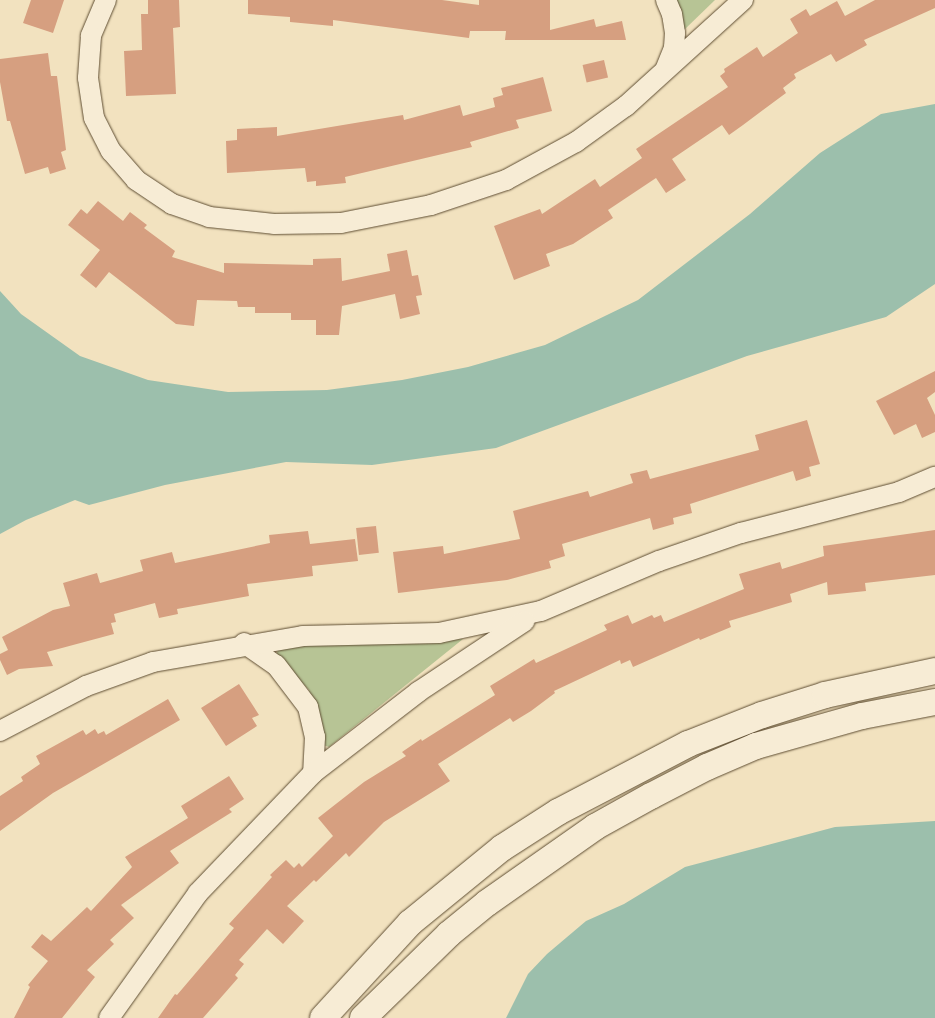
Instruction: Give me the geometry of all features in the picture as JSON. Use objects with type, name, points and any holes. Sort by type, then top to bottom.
[{"type":"street","points":[[106,0],[91,36],[88,78],[94,118],[111,152],[136,180],[172,204],[209,217],[274,224],[341,223],[431,205],[506,180],[576,142],[626,106],[742,0]]},
{"type":"street","points":[[664,72],[674,48],[675,33],[672,14],[666,0]]},
{"type":"street","points":[[109,1018],[198,893],[313,773],[418,692],[541,611],[659,561],[741,533],[899,492],[935,477]]},
{"type":"street","points":[[899,492],[935,491]]},
{"type":"street","points":[[0,731],[86,686],[153,662],[244,643],[303,636],[439,633],[541,611]]},
{"type":"street","points":[[244,643],[276,664],[308,707],[315,737],[313,773]]},
{"type":"street","points":[[323,1018],[410,923],[502,848],[558,812],[688,744],[762,715],[825,695],[935,671]]},
{"type":"street","points":[[363,1018],[449,934],[487,903],[594,827],[707,766],[756,746],[862,716],[935,702]]},
{"type":"shaded area","points":[[671,0],[715,0],[684,30]]},
{"type":"shaded area","points":[[935,104],[935,284],[886,317],[747,356],[496,448],[372,465],[286,462],[165,485],[89,505],[75,500],[26,520],[0,534],[0,291],[21,314],[80,356],[148,380],[228,392],[327,390],[402,380],[468,367],[545,345],[638,300],[750,214],[820,153],[881,114]]},
{"type":"shaded area","points":[[463,639],[329,747],[320,744],[309,690],[276,655],[281,643]]},
{"type":"shaded area","points":[[935,821],[935,1018],[506,1018],[528,974],[547,954],[586,921],[624,904],[685,867],[835,827]]},
{"type":"building","points":[[31,0],[64,0],[53,33],[23,23]]},
{"type":"building","points":[[148,0],[179,0],[180,27],[173,28],[176,94],[126,96],[124,51],[142,50],[141,14],[148,14]]},
{"type":"building","points":[[248,0],[442,0],[479,5],[479,0],[550,0],[550,30],[594,19],[596,27],[622,21],[626,40],[505,40],[506,31],[470,31],[469,38],[333,20],[333,26],[290,22],[290,17],[248,14]]},
{"type":"building","points":[[875,0],[935,0],[935,8],[864,40],[867,45],[836,62],[831,54],[794,74],[796,78],[783,88],[786,93],[729,135],[722,125],[672,159],[686,180],[666,193],[656,178],[608,210],[613,218],[573,244],[546,254],[550,266],[514,280],[494,226],[540,209],[542,214],[595,179],[600,187],[642,158],[636,149],[728,87],[720,76],[725,72],[724,69],[757,47],[763,57],[798,33],[790,19],[806,9],[810,16],[837,1],[845,16]]},
{"type":"building","points":[[48,53],[51,76],[57,76],[66,150],[61,152],[66,169],[50,174],[48,167],[25,174],[10,121],[7,121],[0,82],[0,59]]},
{"type":"building","points":[[604,60],[608,78],[587,82],[583,65]]},
{"type":"building","points":[[543,77],[552,111],[516,120],[519,128],[470,142],[472,147],[345,177],[346,183],[316,186],[316,181],[307,182],[305,168],[227,173],[226,141],[237,140],[237,129],[277,127],[277,136],[403,115],[404,120],[460,105],[463,116],[495,107],[493,98],[503,95],[501,88]]},
{"type":"building","points":[[98,201],[123,221],[130,212],[147,225],[144,228],[175,251],[172,257],[224,273],[224,263],[313,265],[313,259],[341,258],[342,281],[390,271],[387,254],[407,250],[412,276],[418,275],[422,295],[416,296],[420,314],[400,319],[395,294],[342,306],[339,335],[316,335],[316,320],[291,320],[291,313],[255,313],[255,307],[238,307],[237,301],[197,300],[194,326],[176,324],[109,272],[96,288],[80,275],[100,250],[68,225],[81,209],[87,214]]},
{"type":"building","points":[[935,371],[935,392],[927,398],[935,415],[935,432],[922,438],[916,424],[894,435],[876,401]]},
{"type":"building","points":[[807,420],[820,464],[809,467],[811,476],[796,481],[793,471],[690,504],[692,513],[673,518],[674,524],[653,530],[650,518],[562,544],[565,556],[549,561],[551,568],[507,580],[398,593],[393,552],[443,546],[444,554],[520,539],[513,511],[588,491],[590,497],[633,483],[630,474],[647,470],[650,479],[759,450],[755,435]]},
{"type":"building","points":[[376,526],[379,553],[359,555],[356,528]]},
{"type":"building","points":[[935,530],[935,575],[865,583],[866,591],[828,595],[827,582],[790,594],[792,602],[729,621],[731,627],[700,640],[699,638],[633,667],[630,660],[621,664],[620,660],[554,691],[555,693],[513,722],[510,718],[438,764],[450,781],[384,822],[349,857],[346,853],[316,882],[314,880],[287,906],[304,921],[283,944],[267,929],[239,960],[244,964],[235,975],[238,978],[203,1018],[158,1018],[175,994],[177,995],[234,928],[229,924],[272,877],[270,875],[286,860],[294,868],[299,863],[302,867],[333,836],[318,818],[364,782],[406,756],[402,752],[495,695],[490,686],[534,659],[536,663],[607,630],[604,625],[628,615],[632,624],[652,615],[654,618],[661,615],[664,622],[744,589],[739,574],[780,562],[782,569],[824,556],[823,546]]},
{"type":"building","points":[[308,531],[310,544],[355,539],[358,561],[312,566],[313,576],[247,584],[249,596],[177,609],[178,614],[159,618],[155,603],[114,614],[116,622],[111,623],[114,634],[47,652],[53,666],[19,669],[7,675],[0,660],[0,654],[8,650],[2,637],[53,610],[70,606],[63,583],[97,573],[100,583],[143,571],[140,560],[172,552],[175,563],[270,543],[269,535]]},
{"type":"building","points":[[239,684],[259,715],[252,718],[257,726],[226,746],[201,708]]},
{"type":"building","points":[[168,699],[180,720],[53,793],[0,831],[0,796],[23,781],[21,777],[40,764],[36,756],[83,730],[86,735],[95,729],[98,734],[104,731],[106,735]]},
{"type":"building","points":[[229,776],[244,799],[229,809],[232,812],[170,851],[179,863],[121,905],[134,918],[110,940],[114,944],[87,970],[95,977],[62,1018],[14,1018],[30,987],[28,985],[48,961],[31,947],[42,934],[51,941],[87,907],[91,911],[132,867],[125,857],[188,818],[181,806]]}]
